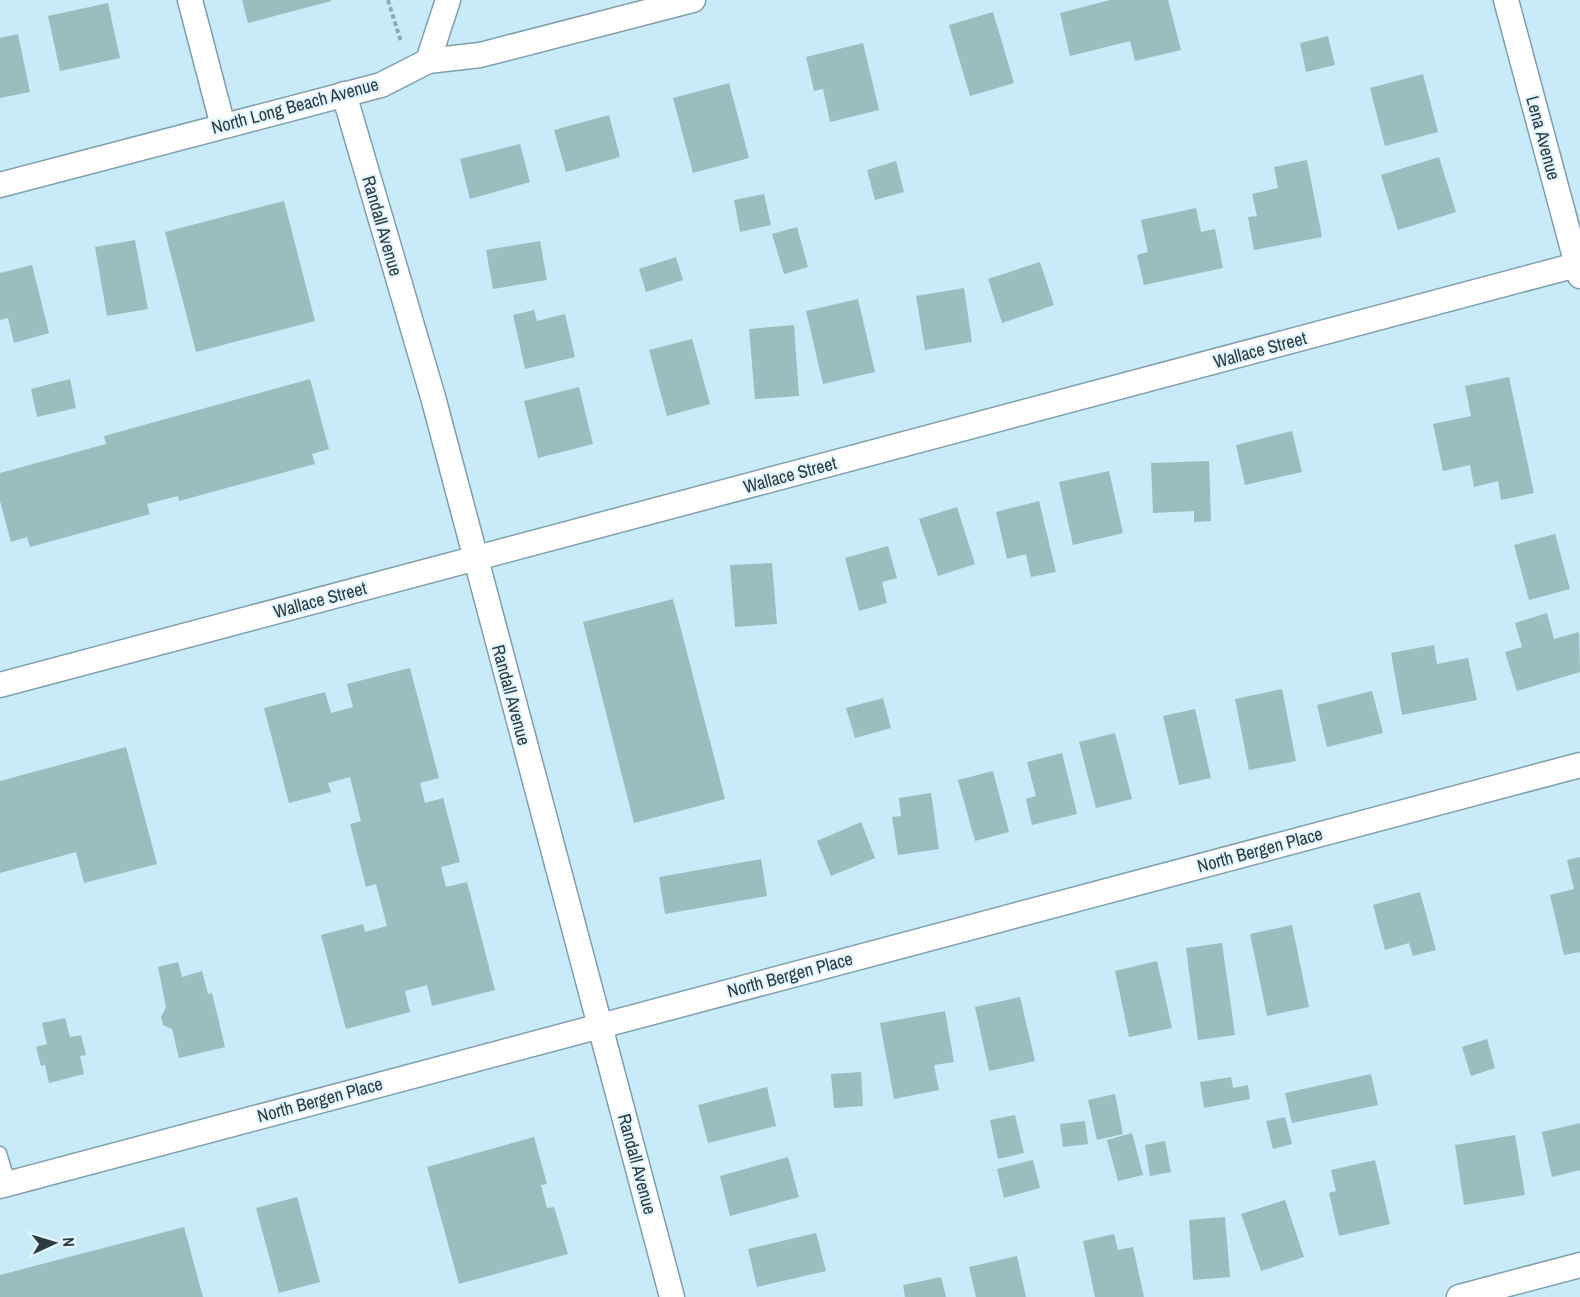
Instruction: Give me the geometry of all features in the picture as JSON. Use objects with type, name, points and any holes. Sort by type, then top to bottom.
[{"type":"street","points":[[190,0],[223,126]]},
{"type":"street","points":[[428,61],[448,0]]},
{"type":"street","name":"North Long Beach Avenue","points":[[0,185],[381,85],[428,61],[480,55],[693,0]]},
{"type":"street","name":"Lena Avenue","points":[[1506,0],[1579,268]]},
{"type":"street","name":"Randall Avenue","points":[[344,94],[433,397],[672,1297]]},
{"type":"street","name":"Wallace Street","points":[[0,685],[1579,268]]},
{"type":"street","name":"North Bergen Place","points":[[4,1184],[1580,765]]},
{"type":"street","points":[[1459,1297],[1580,1265]]},
{"type":"lane","points":[[0,1153],[4,1184]]},
{"type":"path","points":[[388,0],[401,42]]},
{"type":"building","points":[[242,0],[331,0],[331,1],[248,23]]},
{"type":"building","points":[[1110,0],[1168,0],[1181,50],[1135,61],[1130,41],[1070,56],[1060,13]]},
{"type":"building","points":[[108,3],[120,58],[60,71],[48,16]]},
{"type":"building","points":[[993,12],[1014,83],[970,96],[949,25]]},
{"type":"building","points":[[18,34],[30,92],[0,98],[0,38]]},
{"type":"building","points":[[1328,36],[1335,65],[1306,72],[1300,43]]},
{"type":"building","points":[[863,43],[879,110],[830,122],[823,89],[814,91],[806,57]]},
{"type":"building","points":[[1423,74],[1438,132],[1385,146],[1370,88]]},
{"type":"building","points":[[729,83],[749,158],[693,173],[673,98]]},
{"type":"building","points":[[609,115],[620,157],[566,172],[554,130]]},
{"type":"building","points":[[520,144],[530,182],[470,199],[460,159]]},
{"type":"building","points":[[1439,157],[1456,212],[1398,230],[1381,175]]},
{"type":"building","points":[[1307,160],[1322,237],[1254,250],[1248,217],[1257,216],[1252,194],[1278,188],[1274,167]]},
{"type":"building","points":[[896,161],[904,192],[875,200],[867,170]]},
{"type":"building","points":[[764,194],[771,225],[740,232],[734,200]]},
{"type":"building","points":[[284,201],[315,321],[196,352],[165,232]]},
{"type":"building","points":[[1196,208],[1201,232],[1215,229],[1223,268],[1144,285],[1137,255],[1148,252],[1141,220]]},
{"type":"building","points":[[797,227],[808,267],[784,274],[772,234]]},
{"type":"building","points":[[135,240],[148,309],[107,316],[95,247]]},
{"type":"building","points":[[540,241],[547,280],[493,289],[486,250]]},
{"type":"building","points":[[676,257],[683,280],[646,292],[639,269]]},
{"type":"building","points":[[1040,262],[1054,305],[1002,323],[988,279]]},
{"type":"building","points":[[32,265],[49,333],[14,343],[8,318],[0,320],[0,273]]},
{"type":"building","points":[[964,288],[972,342],[925,350],[916,296]]},
{"type":"building","points":[[858,299],[875,372],[823,384],[806,311]]},
{"type":"building","points":[[534,310],[537,321],[565,314],[575,357],[525,369],[513,315]]},
{"type":"building","points":[[794,325],[799,396],[755,399],[749,329]]},
{"type":"building","points":[[692,339],[710,404],[667,416],[649,350]]},
{"type":"building","points":[[1509,377],[1534,493],[1501,500],[1498,481],[1474,487],[1470,465],[1443,471],[1433,424],[1471,416],[1465,386]]},
{"type":"building","points":[[70,379],[76,408],[37,417],[31,389]]},
{"type":"building","points":[[310,379],[329,449],[312,454],[315,464],[179,501],[178,496],[147,504],[150,514],[30,547],[27,537],[11,542],[0,501],[0,473],[106,444],[104,436]]},
{"type":"building","points":[[579,387],[593,444],[538,458],[524,401]]},
{"type":"building","points":[[1292,431],[1302,472],[1245,485],[1236,445]]},
{"type":"building","points":[[1209,461],[1211,521],[1194,522],[1194,511],[1153,513],[1151,463]]},
{"type":"building","points":[[1109,471],[1123,533],[1073,545],[1059,482]]},
{"type":"building","points":[[1039,501],[1056,572],[1031,577],[1026,554],[1007,559],[996,512]]},
{"type":"building","points":[[957,507],[975,564],[938,576],[919,519]]},
{"type":"building","points":[[1555,534],[1570,589],[1529,600],[1514,545]]},
{"type":"building","points":[[888,546],[897,578],[882,582],[887,603],[859,611],[845,558]]},
{"type":"building","points":[[772,563],[777,624],[735,627],[730,565]]},
{"type":"building","points":[[673,599],[725,799],[634,823],[583,622]]},
{"type":"building","points":[[1547,613],[1554,639],[1579,632],[1580,672],[1517,691],[1505,652],[1522,647],[1515,623]]},
{"type":"building","points":[[1434,645],[1437,664],[1468,658],[1477,700],[1402,715],[1391,653]]},
{"type":"building","points":[[410,668],[439,778],[420,783],[425,803],[443,798],[460,862],[441,867],[446,887],[467,882],[495,990],[432,1006],[427,985],[405,991],[410,1012],[346,1029],[321,935],[363,924],[365,932],[387,926],[376,884],[366,887],[350,824],[361,821],[350,777],[328,783],[331,792],[289,803],[264,708],[325,692],[331,713],[353,707],[347,684]]},
{"type":"building","points":[[1282,689],[1296,761],[1249,770],[1235,699]]},
{"type":"building","points":[[1372,691],[1383,733],[1327,747],[1317,705]]},
{"type":"building","points":[[883,698],[891,728],[855,738],[846,708]]},
{"type":"building","points":[[1195,709],[1211,778],[1179,785],[1163,716]]},
{"type":"building","points":[[1115,733],[1132,799],[1096,808],[1079,742]]},
{"type":"building","points":[[126,747],[157,864],[84,883],[76,852],[0,873],[0,781]]},
{"type":"building","points":[[1062,753],[1077,814],[1032,825],[1026,799],[1036,796],[1027,762]]},
{"type":"building","points":[[993,771],[1009,832],[975,841],[958,780]]},
{"type":"building","points":[[931,793],[939,849],[898,855],[892,817],[901,816],[899,798]]},
{"type":"building","points":[[861,822],[875,858],[831,876],[817,841]]},
{"type":"building","points":[[1580,857],[1580,952],[1564,955],[1550,895],[1574,889],[1567,860]]},
{"type":"building","points":[[761,859],[767,896],[665,914],[659,877]]},
{"type":"building","points":[[1420,892],[1436,950],[1413,956],[1409,943],[1385,950],[1373,905]]},
{"type":"building","points":[[1292,925],[1309,1007],[1267,1016],[1250,934]]},
{"type":"building","points":[[1222,943],[1235,1035],[1198,1040],[1186,948]]},
{"type":"building","points":[[1157,961],[1172,1028],[1129,1037],[1115,971]]},
{"type":"building","points":[[178,962],[182,977],[202,971],[208,994],[212,993],[225,1047],[179,1058],[172,1029],[163,1025],[161,1017],[166,1007],[158,967]]},
{"type":"building","points":[[1020,997],[1035,1061],[989,1071],[975,1007]]},
{"type":"building","points":[[945,1011],[954,1062],[934,1065],[939,1090],[894,1099],[880,1023]]},
{"type":"building","points":[[65,1018],[70,1037],[81,1035],[86,1055],[80,1056],[84,1074],[49,1083],[45,1065],[41,1066],[36,1047],[47,1044],[42,1023]]},
{"type":"building","points":[[1487,1039],[1495,1068],[1471,1076],[1462,1047]]},
{"type":"building","points":[[861,1072],[863,1106],[834,1108],[831,1074]]},
{"type":"building","points":[[1371,1074],[1378,1105],[1292,1123],[1285,1093]]},
{"type":"building","points":[[1231,1077],[1233,1088],[1248,1085],[1250,1099],[1204,1108],[1200,1082]]},
{"type":"building","points":[[767,1087],[776,1126],[708,1143],[698,1105]]},
{"type":"building","points":[[1115,1094],[1123,1134],[1097,1140],[1088,1100]]},
{"type":"building","points":[[1015,1115],[1024,1153],[998,1159],[990,1120]]},
{"type":"building","points":[[1285,1117],[1292,1144],[1273,1149],[1266,1121]]},
{"type":"building","points":[[1085,1121],[1088,1144],[1063,1147],[1060,1124]]},
{"type":"building","points":[[1580,1123],[1580,1170],[1552,1177],[1542,1132]]},
{"type":"building","points":[[1132,1133],[1143,1175],[1118,1181],[1107,1140]]},
{"type":"building","points":[[1515,1135],[1525,1195],[1464,1205],[1455,1145]]},
{"type":"building","points":[[534,1137],[547,1184],[541,1185],[547,1208],[554,1207],[568,1254],[459,1284],[427,1167]]},
{"type":"building","points":[[1165,1141],[1171,1172],[1150,1176],[1145,1145]]},
{"type":"building","points":[[788,1157],[799,1197],[730,1216],[720,1176]]},
{"type":"building","points":[[1033,1160],[1040,1188],[1004,1198],[997,1169]]},
{"type":"building","points":[[1375,1160],[1390,1224],[1339,1236],[1329,1193],[1336,1191],[1331,1170]]},
{"type":"building","points":[[297,1197],[320,1282],[279,1293],[256,1208]]},
{"type":"building","points":[[1285,1200],[1304,1257],[1261,1271],[1241,1214]]},
{"type":"building","points":[[1225,1217],[1230,1277],[1193,1280],[1189,1220]]},
{"type":"building","points":[[184,1227],[203,1297],[0,1297],[0,1275]]},
{"type":"building","points":[[816,1233],[826,1271],[757,1287],[748,1249]]},
{"type":"building","points":[[1114,1234],[1118,1250],[1133,1247],[1144,1297],[1095,1297],[1083,1241]]},
{"type":"building","points":[[1017,1256],[1026,1297],[976,1297],[969,1267]]},
{"type":"building","points":[[941,1277],[946,1297],[905,1297],[903,1285]]}]
